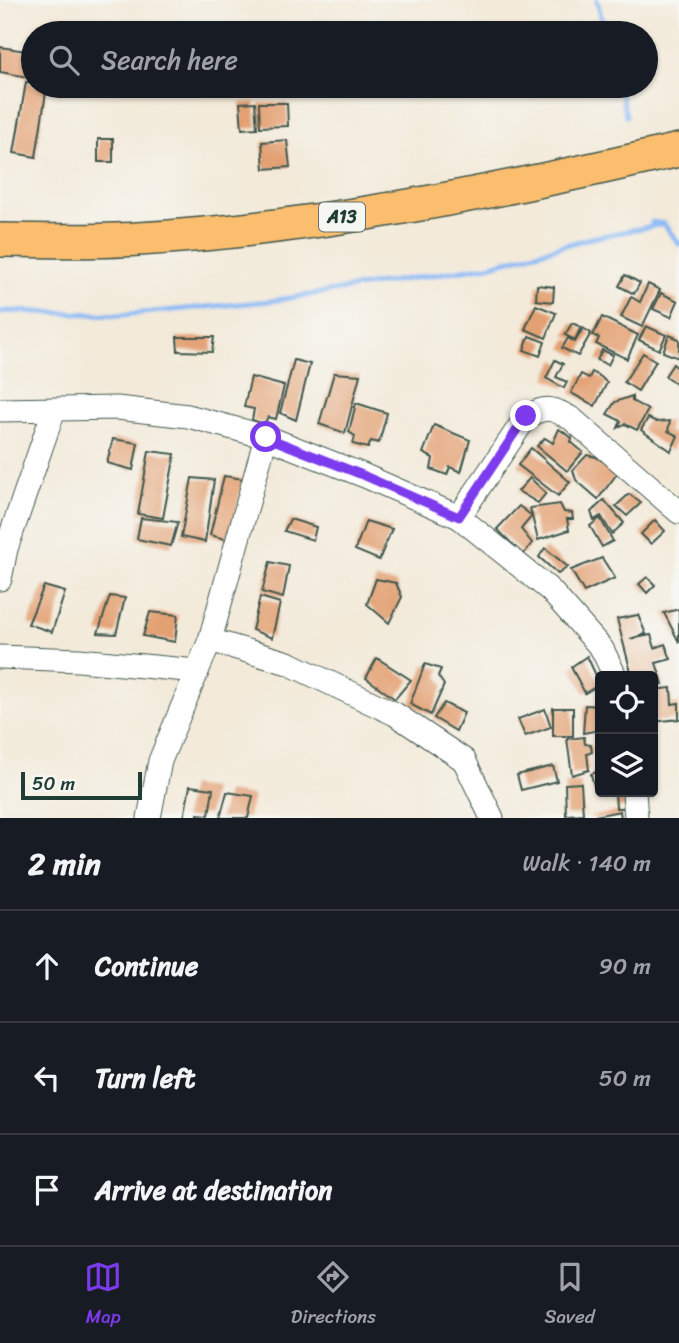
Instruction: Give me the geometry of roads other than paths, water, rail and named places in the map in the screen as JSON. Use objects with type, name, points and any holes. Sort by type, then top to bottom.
[{"type":"highway","name":"A13","points":[[0,240],[136,240],[318,221],[444,200],[679,150]]},
{"type":"street","points":[[0,410],[117,408],[188,415],[266,437],[365,476],[459,517],[550,590],[602,649],[613,671]]},
{"type":"street","points":[[459,517],[526,416],[540,409],[552,408],[572,419],[679,512]]},
{"type":"street","points":[[0,579],[6,549],[54,410]]},
{"type":"street","points":[[149,818],[160,761],[210,640],[266,437]]},
{"type":"street","points":[[210,640],[288,663],[395,714],[464,760],[492,818]]},
{"type":"street","points":[[0,657],[79,660],[197,671]]},
{"type":"street","points":[[634,797],[636,818]]},
{"type":"waterway","points":[[597,0],[602,21]]},
{"type":"waterway","points":[[622,98],[626,116]]},
{"type":"waterway","points":[[652,222],[664,224],[679,244]]},
{"type":"waterway","points":[[0,312],[120,315],[271,301],[488,266],[591,238],[664,224]]}]
